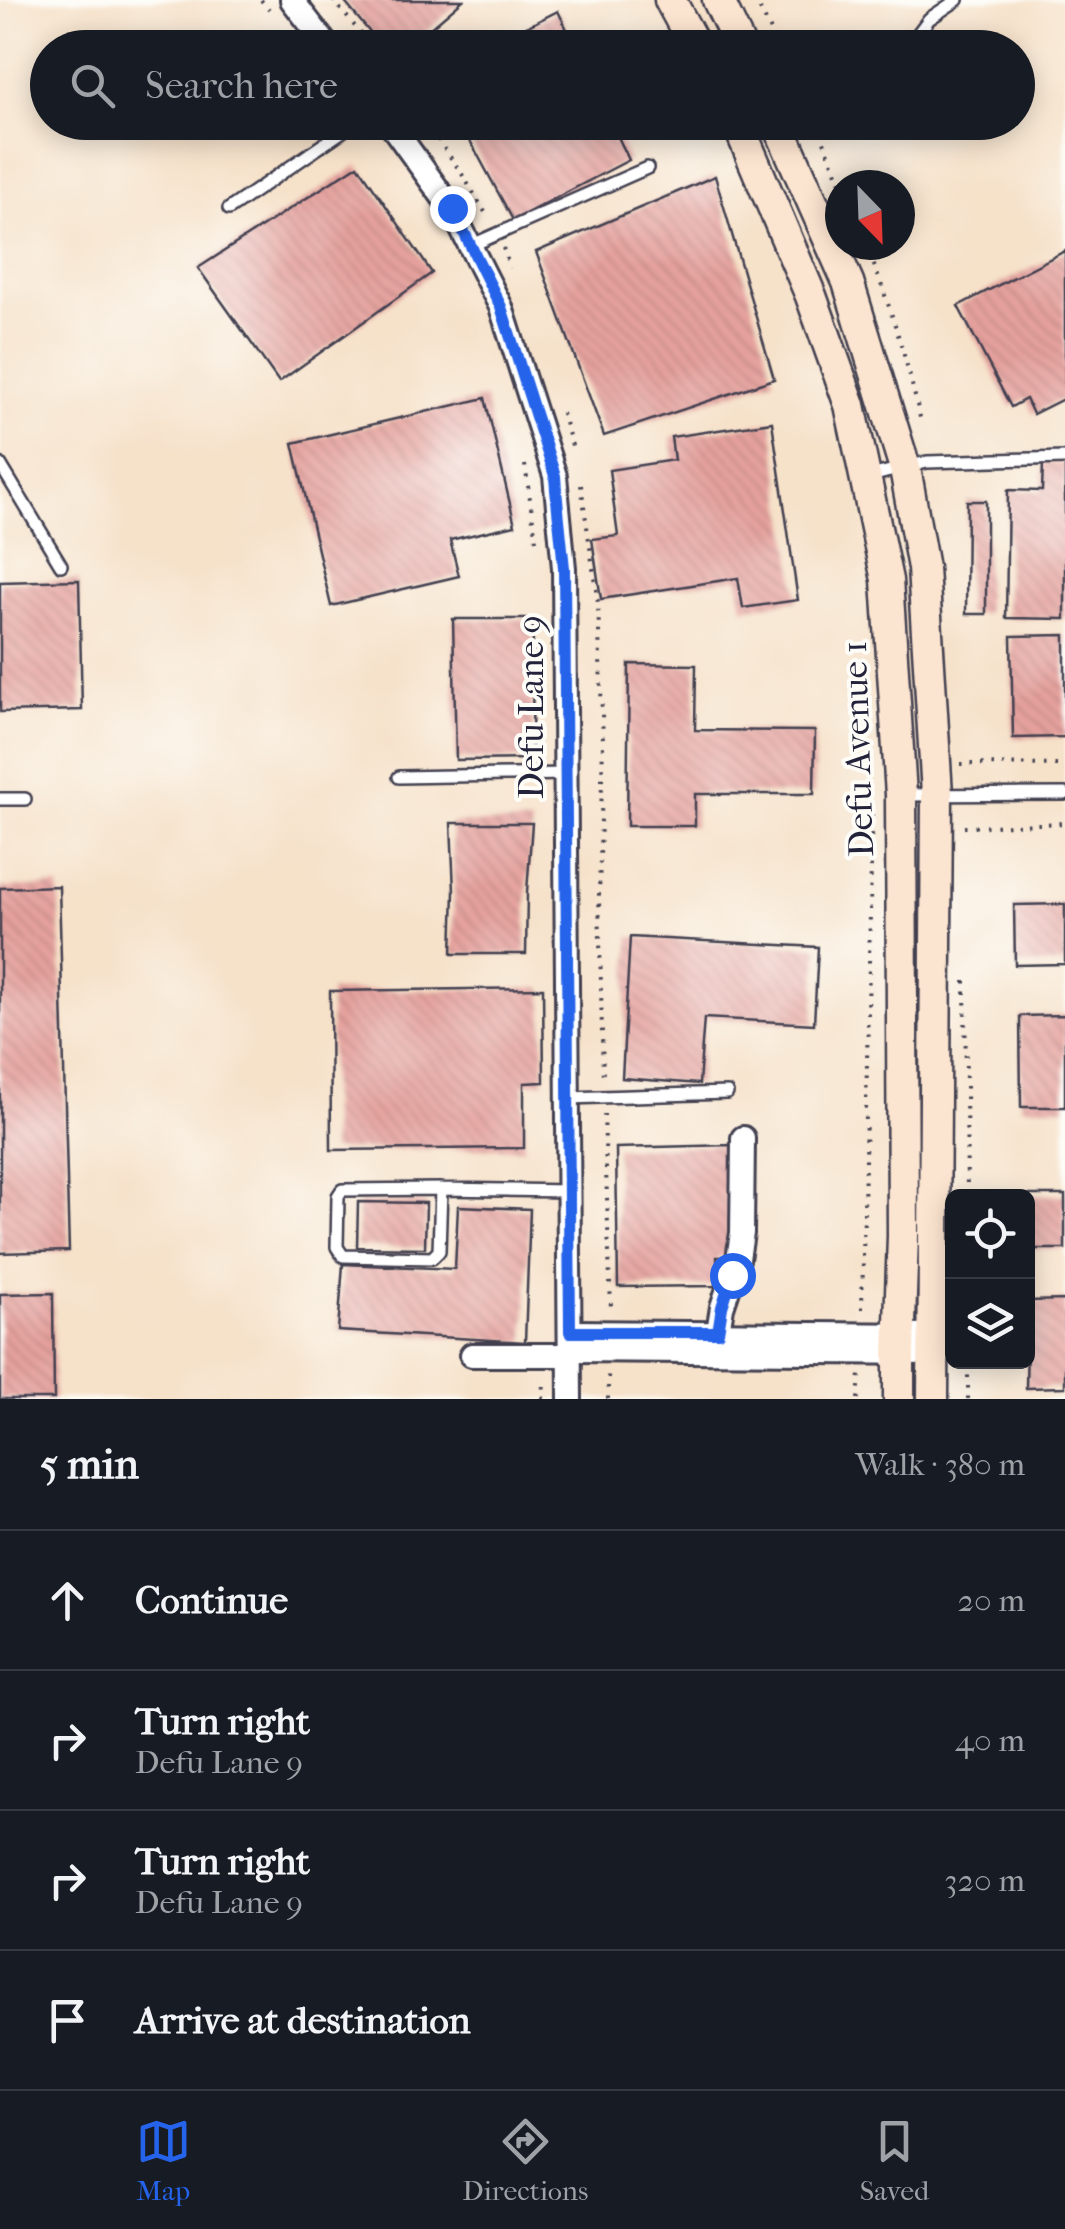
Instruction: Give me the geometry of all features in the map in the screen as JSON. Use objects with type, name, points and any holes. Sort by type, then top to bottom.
[{"type":"main road","points":[[670,0],[686,30]]},
{"type":"main road","points":[[718,0],[732,30]]},
{"type":"main road","name":"Defu Avenue 1","points":[[745,140],[818,314],[850,405],[888,580],[901,794],[904,1236],[899,1399]]},
{"type":"main road","name":"Defu Avenue 1","points":[[785,140],[848,282],[905,468],[923,568],[936,779],[934,1399]]},
{"type":"street","points":[[292,0],[316,30]]},
{"type":"street","name":"Defu Lane 9","points":[[402,140],[452,208],[501,307],[555,476],[564,568],[570,1399]]},
{"type":"street","points":[[718,1332],[742,1233],[743,1138]]},
{"type":"street","points":[[472,1355],[545,1356],[570,1346],[718,1332],[861,1344]]},
{"type":"street","points":[[570,1346],[933,1344]]},
{"type":"lane","points":[[921,30],[929,19],[958,0]]},
{"type":"lane","points":[[229,210],[330,140]]},
{"type":"lane","points":[[470,246],[647,168]]},
{"type":"lane","points":[[866,477],[927,462],[1065,458]]},
{"type":"lane","points":[[0,464],[61,565]]},
{"type":"lane","points":[[399,777],[566,774]]},
{"type":"lane","points":[[901,794],[936,779],[1065,794]]},
{"type":"lane","points":[[0,800],[26,800]]},
{"type":"lane","points":[[568,1098],[726,1093]]},
{"type":"lane","points":[[440,1189],[436,1256],[343,1256],[339,1252],[338,1196],[342,1190],[440,1189],[569,1191]]},
{"type":"path","points":[[334,0],[358,30]]},
{"type":"path","points":[[755,0],[771,30]]},
{"type":"path","points":[[823,140],[836,170]]},
{"type":"path","points":[[525,465],[538,554]]},
{"type":"path","points":[[936,779],[1065,765]]},
{"type":"path","points":[[858,1399],[872,805]]},
{"type":"path","points":[[964,836],[964,828],[1065,823]]},
{"type":"path","points":[[965,969],[967,1189]]},
{"type":"path","points":[[543,1399],[545,1356]]},
{"type":"path","points":[[968,1369],[968,1399]]},
{"type":"building","points":[[343,0],[463,0],[428,30],[368,30]]},
{"type":"building","points":[[558,11],[567,30],[521,30]]},
{"type":"building","points":[[470,140],[620,140],[629,160],[513,220]]},
{"type":"building","points":[[358,165],[432,273],[279,382],[198,268]]},
{"type":"building","points":[[715,176],[774,379],[604,436],[536,252]]},
{"type":"building","points":[[1065,251],[1065,398],[1033,414],[1026,399],[1011,407],[958,306]]},
{"type":"building","points":[[485,398],[515,525],[450,540],[459,576],[331,606],[293,443]]},
{"type":"building","points":[[772,422],[798,600],[743,608],[738,578],[601,599],[592,539],[618,536],[609,470],[674,460],[671,437]]},
{"type":"building","points":[[1043,463],[1065,464],[1065,619],[1006,618],[1008,490],[1042,491]]},
{"type":"building","points":[[967,501],[986,501],[986,614],[966,614]]},
{"type":"building","points":[[79,580],[82,710],[0,712],[0,582]]},
{"type":"building","points":[[453,619],[533,619],[532,759],[456,760]]},
{"type":"building","points":[[1065,635],[1065,737],[1013,738],[1011,636]]},
{"type":"building","points":[[629,664],[696,665],[695,730],[815,731],[814,794],[695,794],[695,826],[627,826]]},
{"type":"building","points":[[451,823],[532,823],[526,954],[452,954]]},
{"type":"building","points":[[59,886],[69,1251],[0,1253],[0,888]]},
{"type":"building","points":[[1065,904],[1065,964],[1015,965],[1014,905]]},
{"type":"building","points":[[630,937],[818,947],[814,1024],[704,1018],[699,1084],[622,1078]]},
{"type":"building","points":[[543,988],[544,1082],[524,1083],[524,1148],[331,1150],[330,991]]},
{"type":"building","points":[[1065,1015],[1065,1107],[1021,1107],[1020,1016]]},
{"type":"building","points":[[732,1145],[734,1257],[717,1257],[718,1286],[618,1287],[616,1148]]},
{"type":"building","points":[[1035,1195],[1065,1195],[1065,1249],[1035,1249]]},
{"type":"building","points":[[358,1202],[426,1203],[425,1248],[357,1247]]},
{"type":"building","points":[[458,1206],[530,1209],[525,1342],[338,1331],[343,1264],[455,1269]]},
{"type":"building","points":[[53,1293],[54,1399],[0,1399],[0,1294]]},
{"type":"building","points":[[1065,1300],[1065,1387],[1026,1388],[1026,1369],[1035,1369],[1035,1301]]},
{"type":"route","points":[[452,208],[501,307],[555,476],[564,568],[570,1332],[718,1332],[732,1275]]}]
